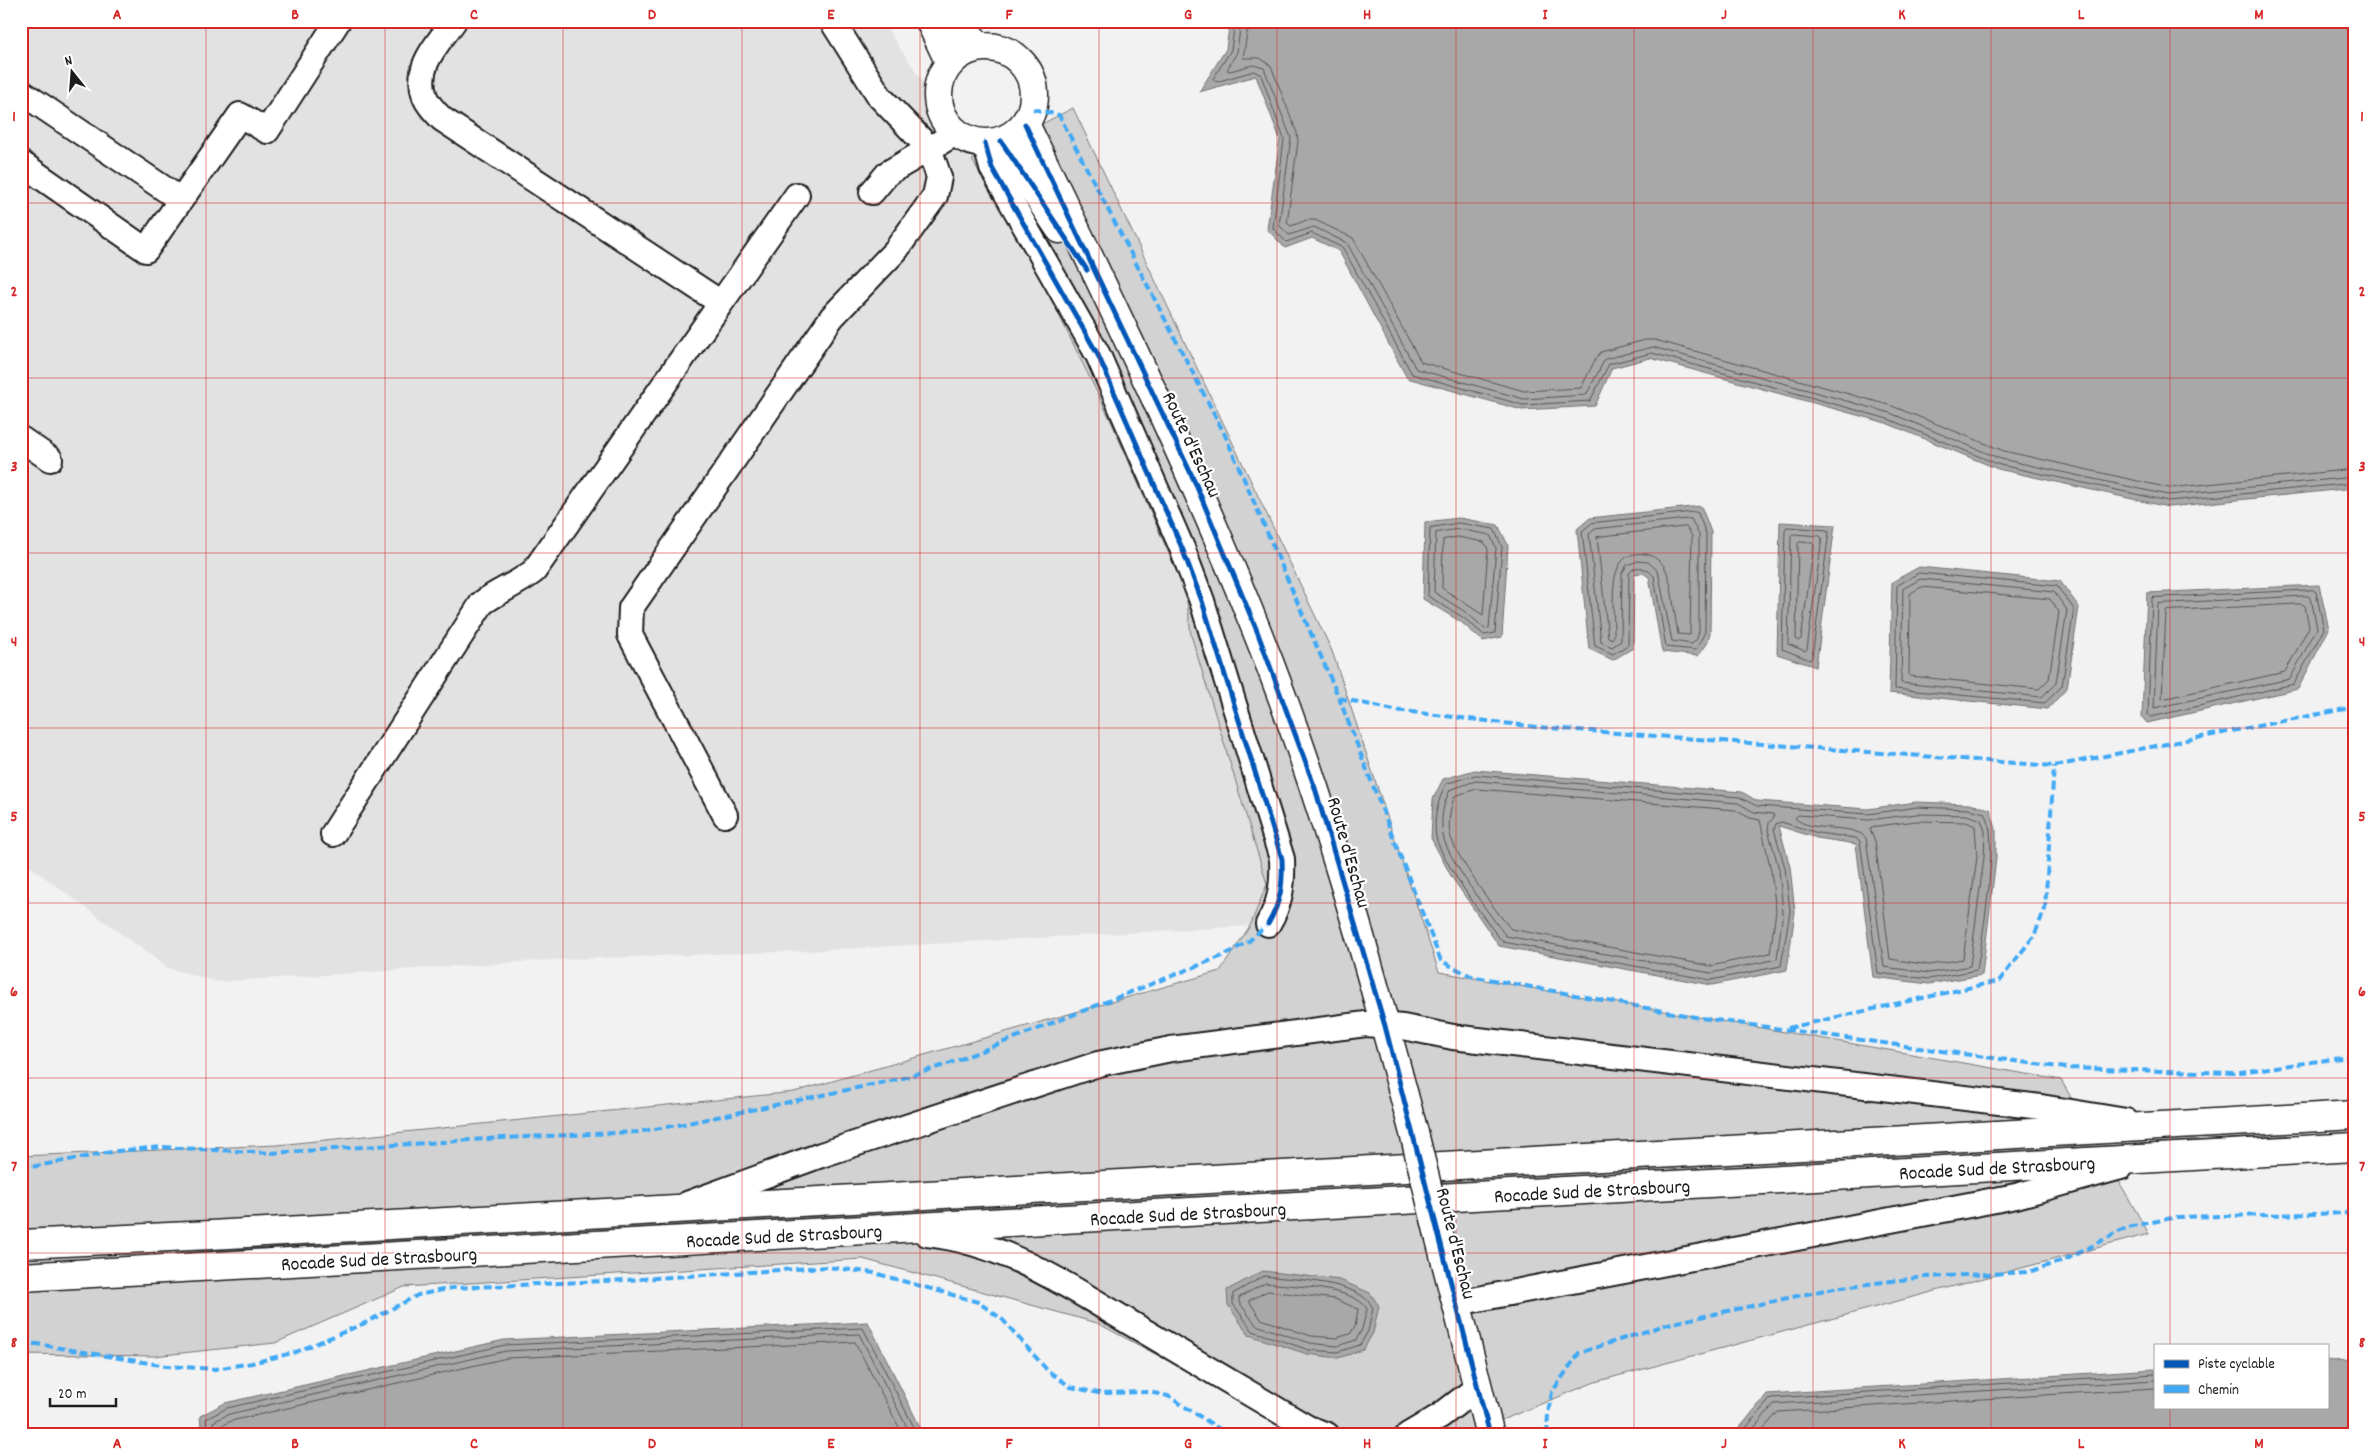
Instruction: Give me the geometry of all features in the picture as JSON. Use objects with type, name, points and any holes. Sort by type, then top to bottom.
[{"type":"main road","points":[[930,21],[950,63]]},
{"type":"main road","points":[[956,21],[980,47]]},
{"type":"main road","points":[[980,47],[996,47],[1011,53],[1023,64],[1032,77],[1035,93],[1033,109],[1025,124],[1014,135],[993,142],[970,140],[956,133],[945,121],[939,107],[938,91],[942,76],[950,63],[959,55],[980,47]]},
{"type":"main road","name":"Route d'Eschau","points":[[1025,124],[1194,480],[1257,631],[1315,788],[1385,1026],[1414,1133],[1490,1435]]},
{"type":"main road","name":"Route d'Eschau","points":[[993,142],[1109,302]]},
{"type":"main road","name":"Rocade Sud de Strasbourg","points":[[21,1244],[2355,1115]]},
{"type":"main road","name":"Rocade Sud de Strasbourg","points":[[21,1277],[2355,1147]]},
{"type":"street","points":[[21,163],[146,250],[240,115],[267,131],[338,21]]},
{"type":"street","points":[[454,21],[423,65],[422,82],[426,99],[442,119],[722,303]]},
{"type":"street","points":[[725,815],[630,635],[631,608],[832,317],[896,250],[936,196],[939,177],[930,148],[880,97],[832,21]]},
{"type":"street","points":[[21,92],[181,200]]},
{"type":"street","points":[[872,192],[888,173],[956,133]]},
{"type":"street","points":[[993,142],[992,168],[1098,355],[1178,539],[1202,600],[1282,859],[1282,893],[1277,909],[1268,924]]},
{"type":"street","points":[[332,834],[482,603],[494,594],[523,580],[534,571],[797,195]]},
{"type":"street","points":[[21,439],[50,459]]},
{"type":"street","points":[[674,1208],[821,1155],[1098,1064],[1171,1049],[1366,1024],[2041,1107],[2158,1126]]},
{"type":"street","points":[[1457,1303],[2016,1196],[2152,1158]]},
{"type":"street","points":[[881,1230],[950,1236],[986,1246],[1038,1270],[1308,1428],[1327,1435]]},
{"type":"street","points":[[1408,1435],[1440,1416],[1478,1387]]},
{"type":"shaded area","points":[[21,21],[882,21],[925,85],[1029,254],[1111,421],[1186,593],[1191,635],[1267,884],[1250,926],[806,951],[567,959],[218,982],[168,968],[21,860]]},
{"type":"shaded area","points":[[1073,108],[1332,651],[1439,972],[2061,1080],[2149,1234],[1595,1382],[1465,1435],[1308,1435],[1097,1323],[863,1259],[404,1287],[275,1343],[154,1356],[21,1354],[21,1156],[277,1145],[794,1092],[1220,971],[1250,926],[1267,884],[1191,635],[1186,593],[1111,421],[1029,254],[972,160]]},
{"type":"water","points":[[1230,21],[2355,21],[2355,488],[2168,507],[1998,469],[1886,423],[1650,358],[1612,368],[1595,406],[1522,410],[1407,378],[1339,251],[1312,238],[1285,248],[1267,229],[1280,139],[1256,76],[1199,92],[1226,49]]},
{"type":"water","points":[[1701,506],[1711,532],[1710,633],[1707,644],[1698,656],[1662,652],[1649,577],[1643,573],[1634,574],[1633,648],[1613,660],[1589,649],[1577,529],[1590,518]]},
{"type":"water","points":[[1459,518],[1498,525],[1508,545],[1502,637],[1483,641],[1461,622],[1423,599],[1425,522]]},
{"type":"water","points":[[1780,522],[1835,525],[1816,667],[1777,654]]},
{"type":"water","points":[[1919,567],[2060,581],[2079,607],[2067,688],[2048,709],[1889,693],[1892,582]]},
{"type":"water","points":[[2319,585],[2329,629],[2298,689],[2147,723],[2142,717],[2147,593]]},
{"type":"water","points":[[1475,770],[1742,792],[1757,801],[1868,809],[1916,802],[1969,804],[1990,809],[1996,829],[1996,858],[1982,975],[1929,984],[1873,977],[1856,844],[1817,838],[1779,826],[1790,867],[1795,912],[1787,970],[1712,985],[1499,946],[1451,876],[1431,838],[1433,799],[1443,779]]},
{"type":"water","points":[[1263,1271],[1340,1280],[1370,1293],[1379,1306],[1373,1333],[1363,1350],[1338,1358],[1307,1354],[1249,1335],[1228,1305],[1227,1290]]},
{"type":"water","points":[[868,1322],[924,1435],[202,1435],[200,1416],[225,1403],[504,1340]]},
{"type":"water","points":[[2355,1360],[2355,1435],[1734,1435],[1767,1394],[2154,1369],[2154,1408],[2328,1408],[2328,1361]]},
{"type":"marked path","points":[[1033,109],[1059,115],[1224,433],[1339,698],[1441,961],[1471,976],[1701,1018],[2066,1068],[2233,1073],[2355,1056]]},
{"type":"marked path","points":[[1339,698],[1394,710],[1537,727],[2054,766],[2355,707]]},
{"type":"marked path","points":[[1788,1028],[1999,981],[2034,936],[2045,909],[2054,766]]},
{"type":"marked path","points":[[21,1169],[117,1151],[162,1147],[271,1153],[503,1138],[638,1132],[683,1124],[900,1079],[948,1064],[1225,955],[1249,941],[1268,924]]},
{"type":"marked path","points":[[1547,1435],[1548,1413],[1552,1392],[1579,1353],[1668,1324],[1834,1288],[1925,1277],[2029,1272],[2069,1258],[2128,1227],[2177,1217],[2355,1213]]},
{"type":"marked path","points":[[21,1344],[37,1344],[166,1366],[215,1369],[252,1363],[296,1352],[365,1323],[418,1295],[452,1288],[626,1280],[827,1267],[874,1273],[978,1302],[1003,1320],[1048,1371],[1071,1387],[1098,1393],[1149,1392],[1168,1396],[1229,1435]]},
{"type":"cycle path","points":[[1025,124],[1194,480],[1257,631],[1315,788],[1385,1026],[1490,1435]]},
{"type":"cycle path","points":[[1001,141],[1087,270]]},
{"type":"cycle path","points":[[985,143],[992,168],[1098,355],[1182,548],[1202,601],[1282,859],[1280,893],[1276,908],[1268,924]]}]
